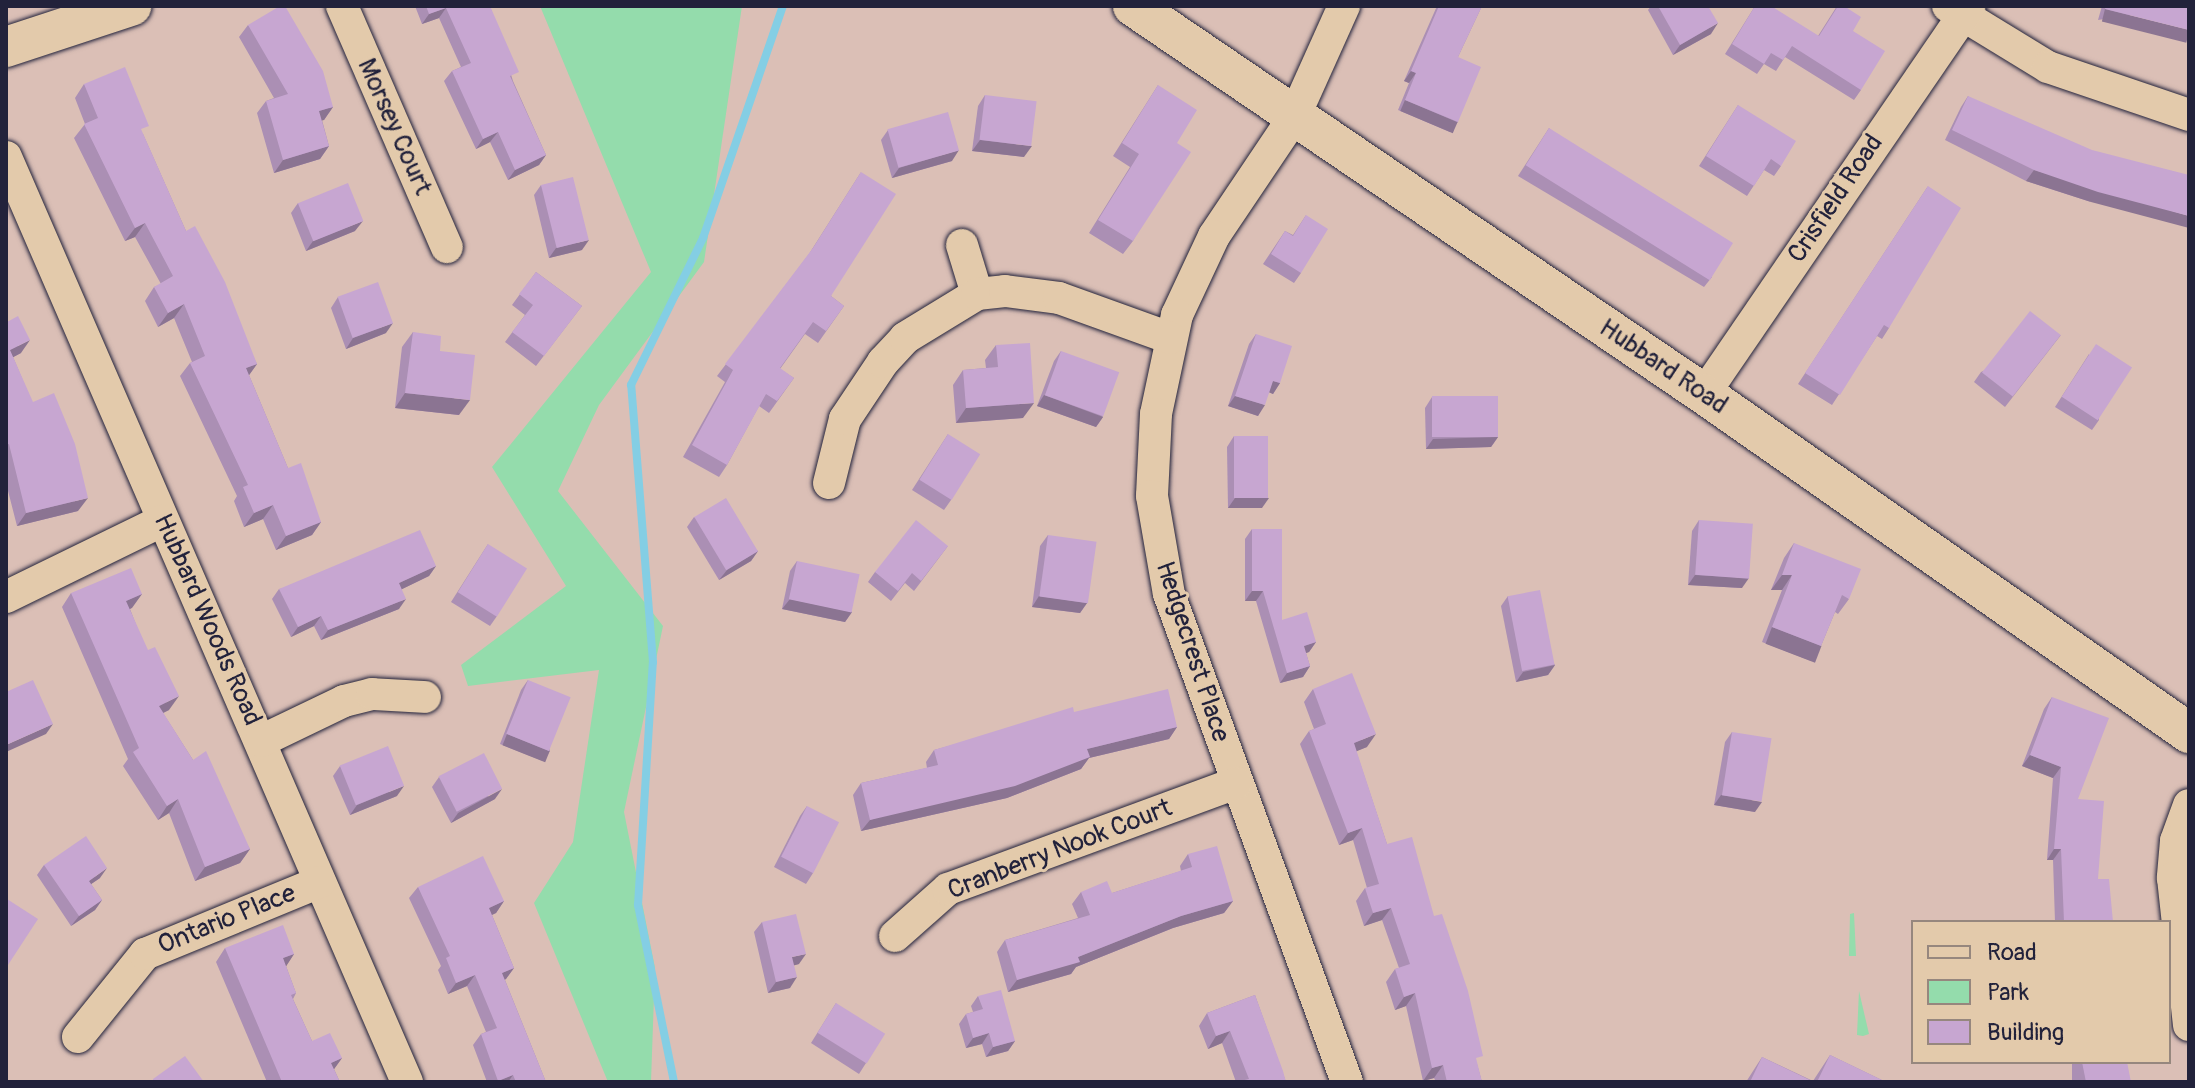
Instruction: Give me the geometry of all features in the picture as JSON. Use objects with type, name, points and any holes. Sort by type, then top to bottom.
[{"type":"main road","points":[[6,47],[131,6]]},
{"type":"main road","name":"Hubbard Road","points":[[1133,6],[1704,394],[2189,733]]},
{"type":"street","name":"Morsey Court","points":[[342,6],[447,247]]},
{"type":"street","name":"Hedgecrest Place","points":[[1344,6],[1294,117],[1214,236],[1170,338],[1153,460],[1159,553],[1169,594],[1347,1082]]},
{"type":"street","points":[[1960,9],[2059,72],[2189,115]]},
{"type":"street","name":"Crisfield Road","points":[[1704,394],[1960,9]]},
{"type":"street","name":"Hubbard Woods Road","points":[[6,157],[407,1082]]},
{"type":"street","points":[[962,245],[977,294]]},
{"type":"street","points":[[829,483],[845,419],[883,362],[905,338],[949,306],[977,294],[1005,291],[1059,298],[1170,338]]},
{"type":"street","points":[[6,597],[162,521]]},
{"type":"street","points":[[261,741],[344,701],[372,694],[425,697]]},
{"type":"street","name":"Cranberry Nook Court","points":[[895,936],[948,889],[1236,783]]},
{"type":"street","points":[[2189,805],[2176,841],[2173,878],[2189,1025]]},
{"type":"street","name":"Ontario Place","points":[[78,1037],[145,954],[320,882]]},
{"type":"green space","points":[[540,6],[742,6],[704,262],[599,405],[558,491],[663,626],[624,812],[655,968],[651,1082],[608,1082],[534,903],[573,842],[599,670],[468,686],[461,665],[566,586],[492,467],[651,272]]},
{"type":"green space","points":[[1854,913],[1856,956],[1849,956],[1850,914]]},
{"type":"green space","points":[[1859,991],[1869,1034],[1863,1036],[1857,1035]]},
{"type":"building","points":[[285,6],[323,71],[333,107],[319,111],[329,146],[283,160],[266,101],[288,94],[248,25]]},
{"type":"building","points":[[426,6],[490,6],[519,72],[510,76],[546,155],[515,170],[498,132],[483,139],[452,71],[471,63],[446,8],[429,14]]},
{"type":"building","points":[[1439,6],[1482,6],[1458,57],[1481,67],[1458,122],[1405,100],[1416,73],[1411,71]]},
{"type":"building","points":[[1658,6],[1708,6],[1718,23],[1680,45]]},
{"type":"building","points":[[1755,6],[1771,6],[1819,36],[1838,6],[1844,6],[1861,17],[1853,31],[1885,51],[1861,90],[1792,46],[1783,60],[1771,53],[1764,64],[1732,44]]},
{"type":"building","points":[[2106,6],[2189,6],[2189,30],[2105,9]]},
{"type":"building","points":[[125,67],[149,126],[141,129],[186,231],[195,226],[225,282],[257,364],[246,368],[288,468],[301,463],[321,522],[286,536],[273,505],[254,513],[243,487],[248,485],[190,363],[205,356],[184,304],[168,313],[154,287],[173,276],[145,223],[135,228],[84,124],[98,118],[84,84]]},
{"type":"building","points":[[1158,85],[1197,110],[1177,143],[1191,152],[1133,241],[1098,220],[1139,154],[1122,143]]},
{"type":"building","points":[[985,95],[1037,101],[1031,146],[980,140]]},
{"type":"building","points":[[1968,96],[2092,150],[2189,175],[2189,216],[2098,192],[2034,170],[1952,130]]},
{"type":"building","points":[[1738,105],[1796,141],[1781,166],[1771,159],[1754,186],[1706,156]]},
{"type":"building","points":[[948,112],[959,150],[898,168],[887,129]]},
{"type":"building","points":[[1549,128],[1733,243],[1710,280],[1526,165]]},
{"type":"building","points":[[861,172],[896,194],[831,296],[844,306],[826,331],[813,322],[780,368],[794,378],[777,401],[766,394],[727,465],[692,445],[733,370],[725,364],[813,248]]},
{"type":"building","points":[[573,177],[589,240],[557,248],[541,185]]},
{"type":"building","points":[[348,183],[363,221],[313,241],[298,203]]},
{"type":"building","points":[[1928,186],[1961,208],[1889,328],[1884,325],[1840,395],[1805,373]]},
{"type":"building","points":[[1306,215],[1328,229],[1301,273],[1271,254],[1285,231],[1293,236]]},
{"type":"building","points":[[536,272],[582,306],[544,356],[512,332],[533,305],[519,294]]},
{"type":"building","points":[[378,282],[393,323],[353,338],[338,297]]},
{"type":"building","points":[[2030,311],[2061,335],[2013,396],[1982,372]]},
{"type":"building","points":[[18,316],[30,340],[10,350],[33,402],[54,393],[75,444],[88,498],[26,513],[9,444],[6,445],[6,320]]},
{"type":"building","points":[[413,332],[441,336],[440,351],[475,355],[470,400],[405,393]]},
{"type":"building","points":[[1256,334],[1292,346],[1280,383],[1273,381],[1265,405],[1235,396]]},
{"type":"building","points":[[1030,343],[1034,403],[966,408],[963,370],[998,367],[996,345]]},
{"type":"building","points":[[2096,344],[2132,367],[2098,420],[2062,397]]},
{"type":"building","points":[[1061,351],[1119,372],[1103,416],[1045,395]]},
{"type":"building","points":[[1432,396],[1498,396],[1498,437],[1432,437]]},
{"type":"building","points":[[948,434],[980,454],[952,500],[919,480]]},
{"type":"building","points":[[1234,436],[1268,436],[1268,498],[1234,498]]},
{"type":"building","points":[[726,498],[758,551],[726,570],[694,517]]},
{"type":"building","points":[[916,520],[948,546],[921,581],[912,573],[898,591],[875,572]]},
{"type":"building","points":[[1699,520],[1753,524],[1749,579],[1695,575]]},
{"type":"building","points":[[1252,529],[1282,529],[1282,620],[1307,612],[1316,642],[1304,646],[1310,666],[1287,673],[1263,591],[1252,591]]},
{"type":"building","points":[[420,530],[436,566],[399,583],[406,599],[328,630],[321,616],[298,627],[279,589]]},
{"type":"building","points":[[1048,535],[1097,542],[1088,603],[1039,596]]},
{"type":"building","points":[[1794,543],[1861,569],[1849,599],[1842,595],[1821,646],[1772,627],[1792,575],[1782,575]]},
{"type":"building","points":[[488,544],[527,568],[497,617],[458,592]]},
{"type":"building","points":[[797,561],[860,574],[851,612],[789,599]]},
{"type":"building","points":[[131,568],[142,594],[126,601],[148,650],[155,647],[179,696],[159,706],[193,760],[206,751],[250,849],[205,867],[178,799],[167,806],[133,752],[139,748],[71,593]]},
{"type":"building","points":[[1540,590],[1555,665],[1522,671],[1508,596]]},
{"type":"building","points":[[1352,673],[1376,734],[1354,743],[1387,844],[1412,837],[1434,916],[1442,914],[1468,991],[1483,1056],[1476,1058],[1482,1082],[1447,1082],[1443,1065],[1432,1068],[1415,993],[1404,997],[1395,969],[1410,964],[1391,908],[1373,913],[1365,888],[1379,884],[1362,828],[1348,833],[1309,731],[1326,724],[1313,689]]},
{"type":"building","points":[[33,680],[53,724],[6,745],[6,692]]},
{"type":"building","points":[[528,680],[571,697],[549,751],[506,734]]},
{"type":"building","points":[[1168,689],[1177,727],[1087,749],[1090,757],[1015,786],[870,820],[861,783],[938,765],[934,750],[1073,707],[1074,712]]},
{"type":"building","points":[[2052,697],[2109,718],[2078,799],[2104,801],[2098,879],[2109,879],[2113,920],[2064,920],[2061,849],[2054,849],[2061,767],[2030,755]]},
{"type":"building","points":[[1732,732],[1772,738],[1761,801],[1722,795]]},
{"type":"building","points":[[388,746],[404,786],[356,805],[340,765]]},
{"type":"building","points":[[484,753],[502,789],[457,812],[439,776]]},
{"type":"building","points":[[807,806],[839,822],[813,873],[781,857]]},
{"type":"building","points":[[86,836],[107,868],[89,881],[102,900],[79,916],[44,865]]},
{"type":"building","points":[[1217,846],[1233,901],[1181,916],[1078,957],[1080,962],[1017,980],[1005,940],[1090,915],[1081,892],[1107,881],[1112,893],[1192,867],[1188,854]]},
{"type":"building","points":[[483,856],[504,901],[489,908],[514,968],[502,973],[546,1082],[516,1082],[513,1075],[498,1081],[481,1034],[497,1028],[475,975],[456,983],[446,958],[450,956],[418,887]]},
{"type":"building","points":[[6,901],[38,919],[6,968]]},
{"type":"building","points":[[796,914],[806,954],[792,957],[797,977],[776,982],[762,922]]},
{"type":"building","points":[[283,925],[294,954],[283,958],[296,993],[291,995],[312,1041],[330,1033],[342,1058],[331,1063],[340,1082],[282,1082],[225,948]]},
{"type":"building","points":[[1001,990],[1015,1041],[993,1047],[989,1033],[973,1038],[966,1014],[983,1009],[978,996]]},
{"type":"building","points":[[1255,995],[1286,1082],[1236,1082],[1249,1079],[1230,1031],[1216,1036],[1207,1013]]},
{"type":"building","points":[[836,1003],[885,1034],[867,1063],[817,1033]]},
{"type":"building","points":[[1830,1055],[1886,1082],[1817,1082]]},
{"type":"building","points":[[185,1056],[204,1082],[153,1082],[153,1079]]},
{"type":"building","points":[[1762,1057],[1814,1082],[1750,1082]]},
{"type":"building","points":[[2082,1064],[2127,1064],[2131,1082],[2086,1082]]},
{"type":"waterway","points":[[674,1082],[638,905],[653,662],[631,385],[703,238],[783,6]]}]
